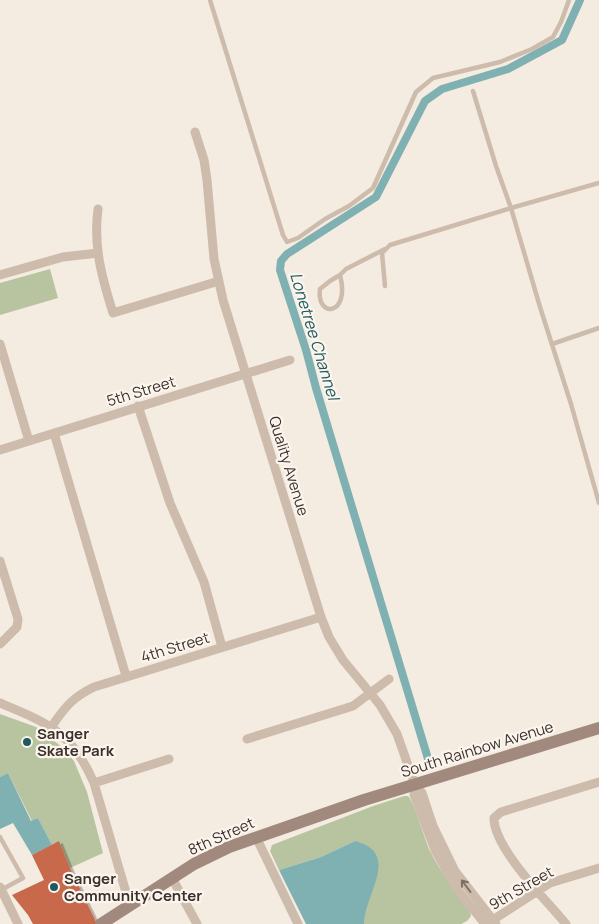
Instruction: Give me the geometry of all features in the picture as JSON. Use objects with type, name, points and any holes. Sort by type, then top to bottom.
[{"type":"street","name":"Quality Avenue","points":[[195,132],[204,160],[214,259],[219,281],[321,617],[343,660],[380,706],[397,734],[415,785],[422,793],[433,826],[452,866],[490,923]]},
{"type":"street","points":[[98,209],[96,229],[98,253],[103,280],[113,313],[219,281]]},
{"type":"street","points":[[0,275],[63,257],[98,253]]},
{"type":"street","points":[[0,344],[29,441]]},
{"type":"street","name":"5th Street","points":[[0,450],[290,360]]},
{"type":"street","points":[[138,406],[170,502],[204,582],[222,647]]},
{"type":"street","points":[[54,433],[126,676]]},
{"type":"street","points":[[0,562],[18,619],[17,627],[0,644]]},
{"type":"street","name":"4th Street","points":[[52,726],[68,703],[78,695],[94,687],[321,617]]},
{"type":"street","points":[[247,739],[345,709],[389,680]]},
{"type":"street","points":[[0,703],[38,718],[52,726],[65,738],[88,770],[94,783],[125,889],[132,904]]},
{"type":"street","name":"South Rainbow Avenue","points":[[364,800],[599,728]]},
{"type":"street","points":[[94,783],[169,759]]},
{"type":"street","points":[[566,924],[513,860],[502,843],[495,827],[494,818],[501,812],[599,782]]},
{"type":"street","name":"8th Street","points":[[101,924],[211,855],[256,837],[364,800]]},
{"type":"street","points":[[256,837],[298,924]]},
{"type":"street","name":"9th Street","points":[[490,923],[538,890],[558,880],[599,868]]},
{"type":"street","points":[[172,878],[197,924]]},
{"type":"street","points":[[1,889],[18,924]]},
{"type":"lane","points":[[210,0],[283,235],[287,242],[298,238],[373,188],[416,92],[433,78],[500,62],[532,49],[553,37],[569,0]]},
{"type":"lane","points":[[473,92],[511,208],[599,503]]},
{"type":"lane","points":[[385,286],[382,253],[390,245],[599,183]]},
{"type":"lane","points":[[340,275],[342,300],[338,307],[334,309],[327,308],[319,298],[320,289],[346,269],[387,248]]},
{"type":"lane","points":[[552,344],[599,328]]},
{"type":"lane","points":[[0,837],[23,878],[1,889]]},
{"type":"green space","points":[[50,269],[58,298],[0,315],[0,283]]},
{"type":"green space","points":[[0,714],[36,727],[62,747],[74,761],[87,792],[103,853],[70,868],[59,842],[52,845],[38,818],[32,821],[8,773],[0,777]]},
{"type":"green space","points":[[408,796],[410,800],[434,859],[470,910],[471,916],[467,921],[461,924],[364,924],[355,841],[321,857],[279,870],[270,851],[272,845]]},
{"type":"water","points":[[8,773],[31,821],[38,818],[52,845],[32,855],[13,823],[0,829],[0,777]]},
{"type":"water","points":[[355,841],[369,847],[376,855],[379,865],[364,924],[306,924],[279,870],[321,857]]},
{"type":"building","name":"Sanger Community Center","points":[[59,841],[97,924],[33,924],[12,895],[44,880],[32,855]]},
{"type":"waterway","name":"Lonetree Channel","points":[[429,762],[306,350],[280,270],[281,261],[287,254],[376,197],[425,101],[442,89],[508,69],[562,40],[580,0]]},
{"type":"place","name":"Sanger Skate Park","points":[[27,742]]},
{"type":"place","name":"Sanger Community Center","points":[[54,887]]}]
